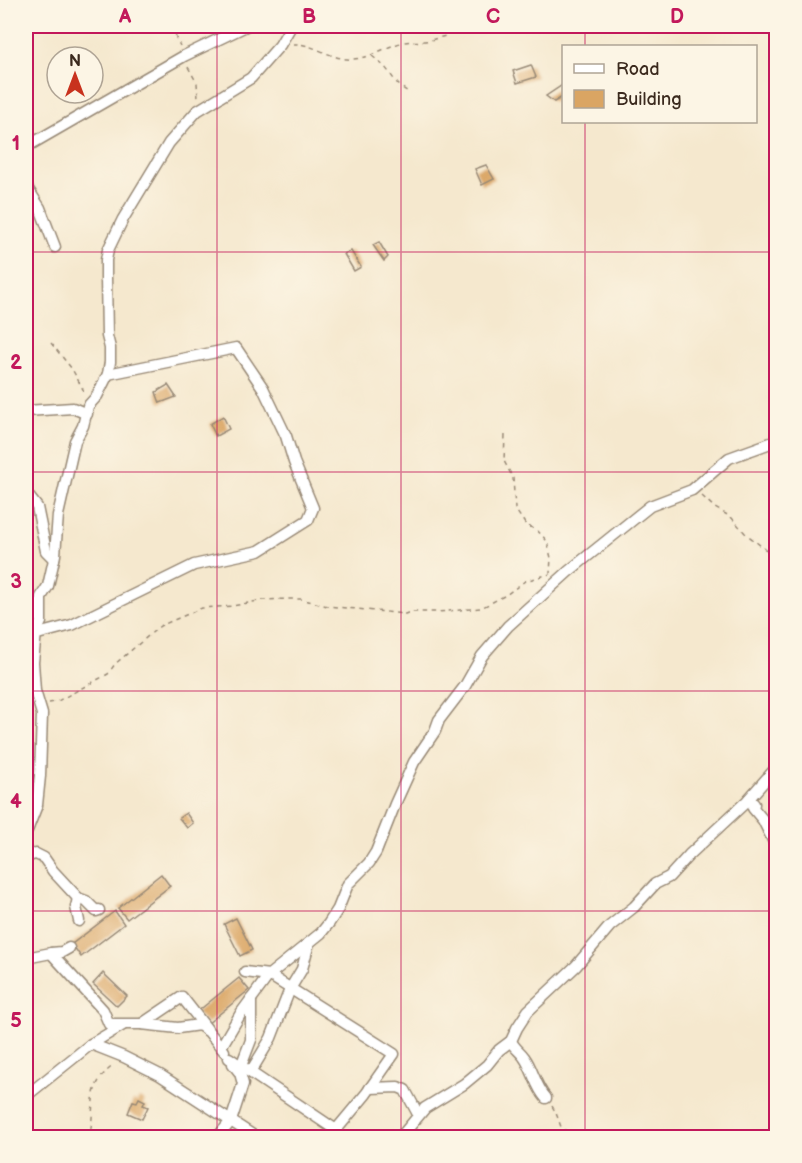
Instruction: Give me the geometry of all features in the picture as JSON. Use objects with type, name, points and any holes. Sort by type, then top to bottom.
[{"type":"street","points":[[26,147],[184,56],[246,26]]},
{"type":"street","points":[[26,833],[37,805],[42,714],[34,680],[31,634],[40,622],[41,597],[48,586],[54,559],[58,515],[75,441],[87,410],[108,374],[110,348],[107,336],[106,260],[108,250],[123,219],[169,142],[197,111],[251,78],[280,45],[291,26]]},
{"type":"street","points":[[26,186],[40,208],[55,247]]},
{"type":"street","points":[[31,634],[72,625],[194,565],[259,550],[308,520],[313,508],[286,436],[263,388],[237,348],[108,374]]},
{"type":"street","points":[[26,411],[73,408],[87,410]]},
{"type":"street","points":[[221,1047],[268,975],[329,923],[338,909],[348,884],[369,863],[376,852],[394,804],[414,762],[439,720],[465,686],[482,656],[508,626],[569,571],[650,506],[692,490],[725,460],[777,441]]},
{"type":"street","points":[[26,493],[38,507],[46,551],[54,559]]},
{"type":"street","points":[[400,1137],[410,1128],[418,1114],[492,1060],[499,1050],[511,1041],[528,1011],[576,966],[610,926],[634,907],[655,884],[669,877],[777,768]]},
{"type":"street","points":[[748,799],[754,804],[753,808],[763,820],[777,846]]},
{"type":"street","points":[[26,850],[32,855],[36,854],[45,858],[53,871],[78,898],[86,901],[96,911],[99,910]]},
{"type":"street","points":[[78,898],[76,908],[79,921]]},
{"type":"street","points":[[244,1068],[253,1068],[271,1038],[290,989],[302,969],[309,942]]},
{"type":"street","points":[[26,958],[64,952],[103,1010],[109,1024],[141,1024],[178,1028],[199,1025],[209,1032]]},
{"type":"street","points":[[229,1058],[339,1134],[394,1054],[268,975],[245,972]]},
{"type":"street","points":[[141,1024],[182,997],[240,1073],[243,1084],[231,1121],[217,1137]]},
{"type":"street","points":[[244,1068],[250,1040],[251,999]]},
{"type":"street","points":[[26,1096],[91,1044],[124,1025]]},
{"type":"street","points":[[511,1041],[514,1048],[524,1055],[540,1091],[546,1098]]},
{"type":"street","points":[[91,1044],[160,1075],[256,1137]]},
{"type":"street","points":[[370,1088],[398,1087],[405,1090],[418,1114]]},
{"type":"path","points":[[174,26],[186,63],[197,83],[197,111]]},
{"type":"path","points":[[280,45],[309,45],[321,52],[346,59],[365,58],[403,42],[425,42],[446,36]]},
{"type":"path","points":[[371,55],[386,68],[395,83],[409,92]]},
{"type":"path","points":[[51,344],[77,376],[87,410]]},
{"type":"path","points":[[505,435],[504,461],[513,478],[515,509],[526,525],[537,530],[548,541],[551,558],[550,574]]},
{"type":"path","points":[[692,490],[724,515],[731,517],[745,533],[777,558]]},
{"type":"path","points":[[40,706],[56,702],[108,674],[120,660],[160,626],[202,608],[233,606],[263,600],[301,599],[327,606],[405,614],[474,609],[506,595],[525,581],[569,571]]},
{"type":"path","points":[[89,1137],[92,1127],[95,1084],[104,1072],[124,1057]]},
{"type":"path","points":[[546,1098],[556,1113],[561,1127],[575,1137]]},
{"type":"building","points":[[531,65],[536,77],[517,83],[513,71]]},
{"type":"building","points":[[562,85],[562,97],[554,102],[546,96]]},
{"type":"building","points":[[486,165],[494,179],[482,185],[475,169]]},
{"type":"building","points":[[379,242],[388,257],[384,261],[373,245]]},
{"type":"building","points":[[351,251],[361,267],[354,271],[344,254]]},
{"type":"building","points":[[168,385],[176,397],[160,403],[156,392]]},
{"type":"building","points":[[223,416],[229,429],[216,436],[210,424]]},
{"type":"building","points":[[186,813],[193,823],[187,828],[179,818]]},
{"type":"building","points":[[161,874],[170,886],[127,919],[118,908]]},
{"type":"building","points":[[115,911],[124,924],[81,957],[72,944]]},
{"type":"building","points":[[236,918],[252,950],[240,956],[224,924]]},
{"type":"building","points":[[103,973],[127,996],[117,1006],[93,984]]},
{"type":"building","points":[[239,978],[249,990],[207,1024],[197,1012]]},
{"type":"building","points":[[139,1098],[145,1101],[143,1105],[148,1107],[142,1119],[128,1113],[133,1101],[137,1102]]}]
